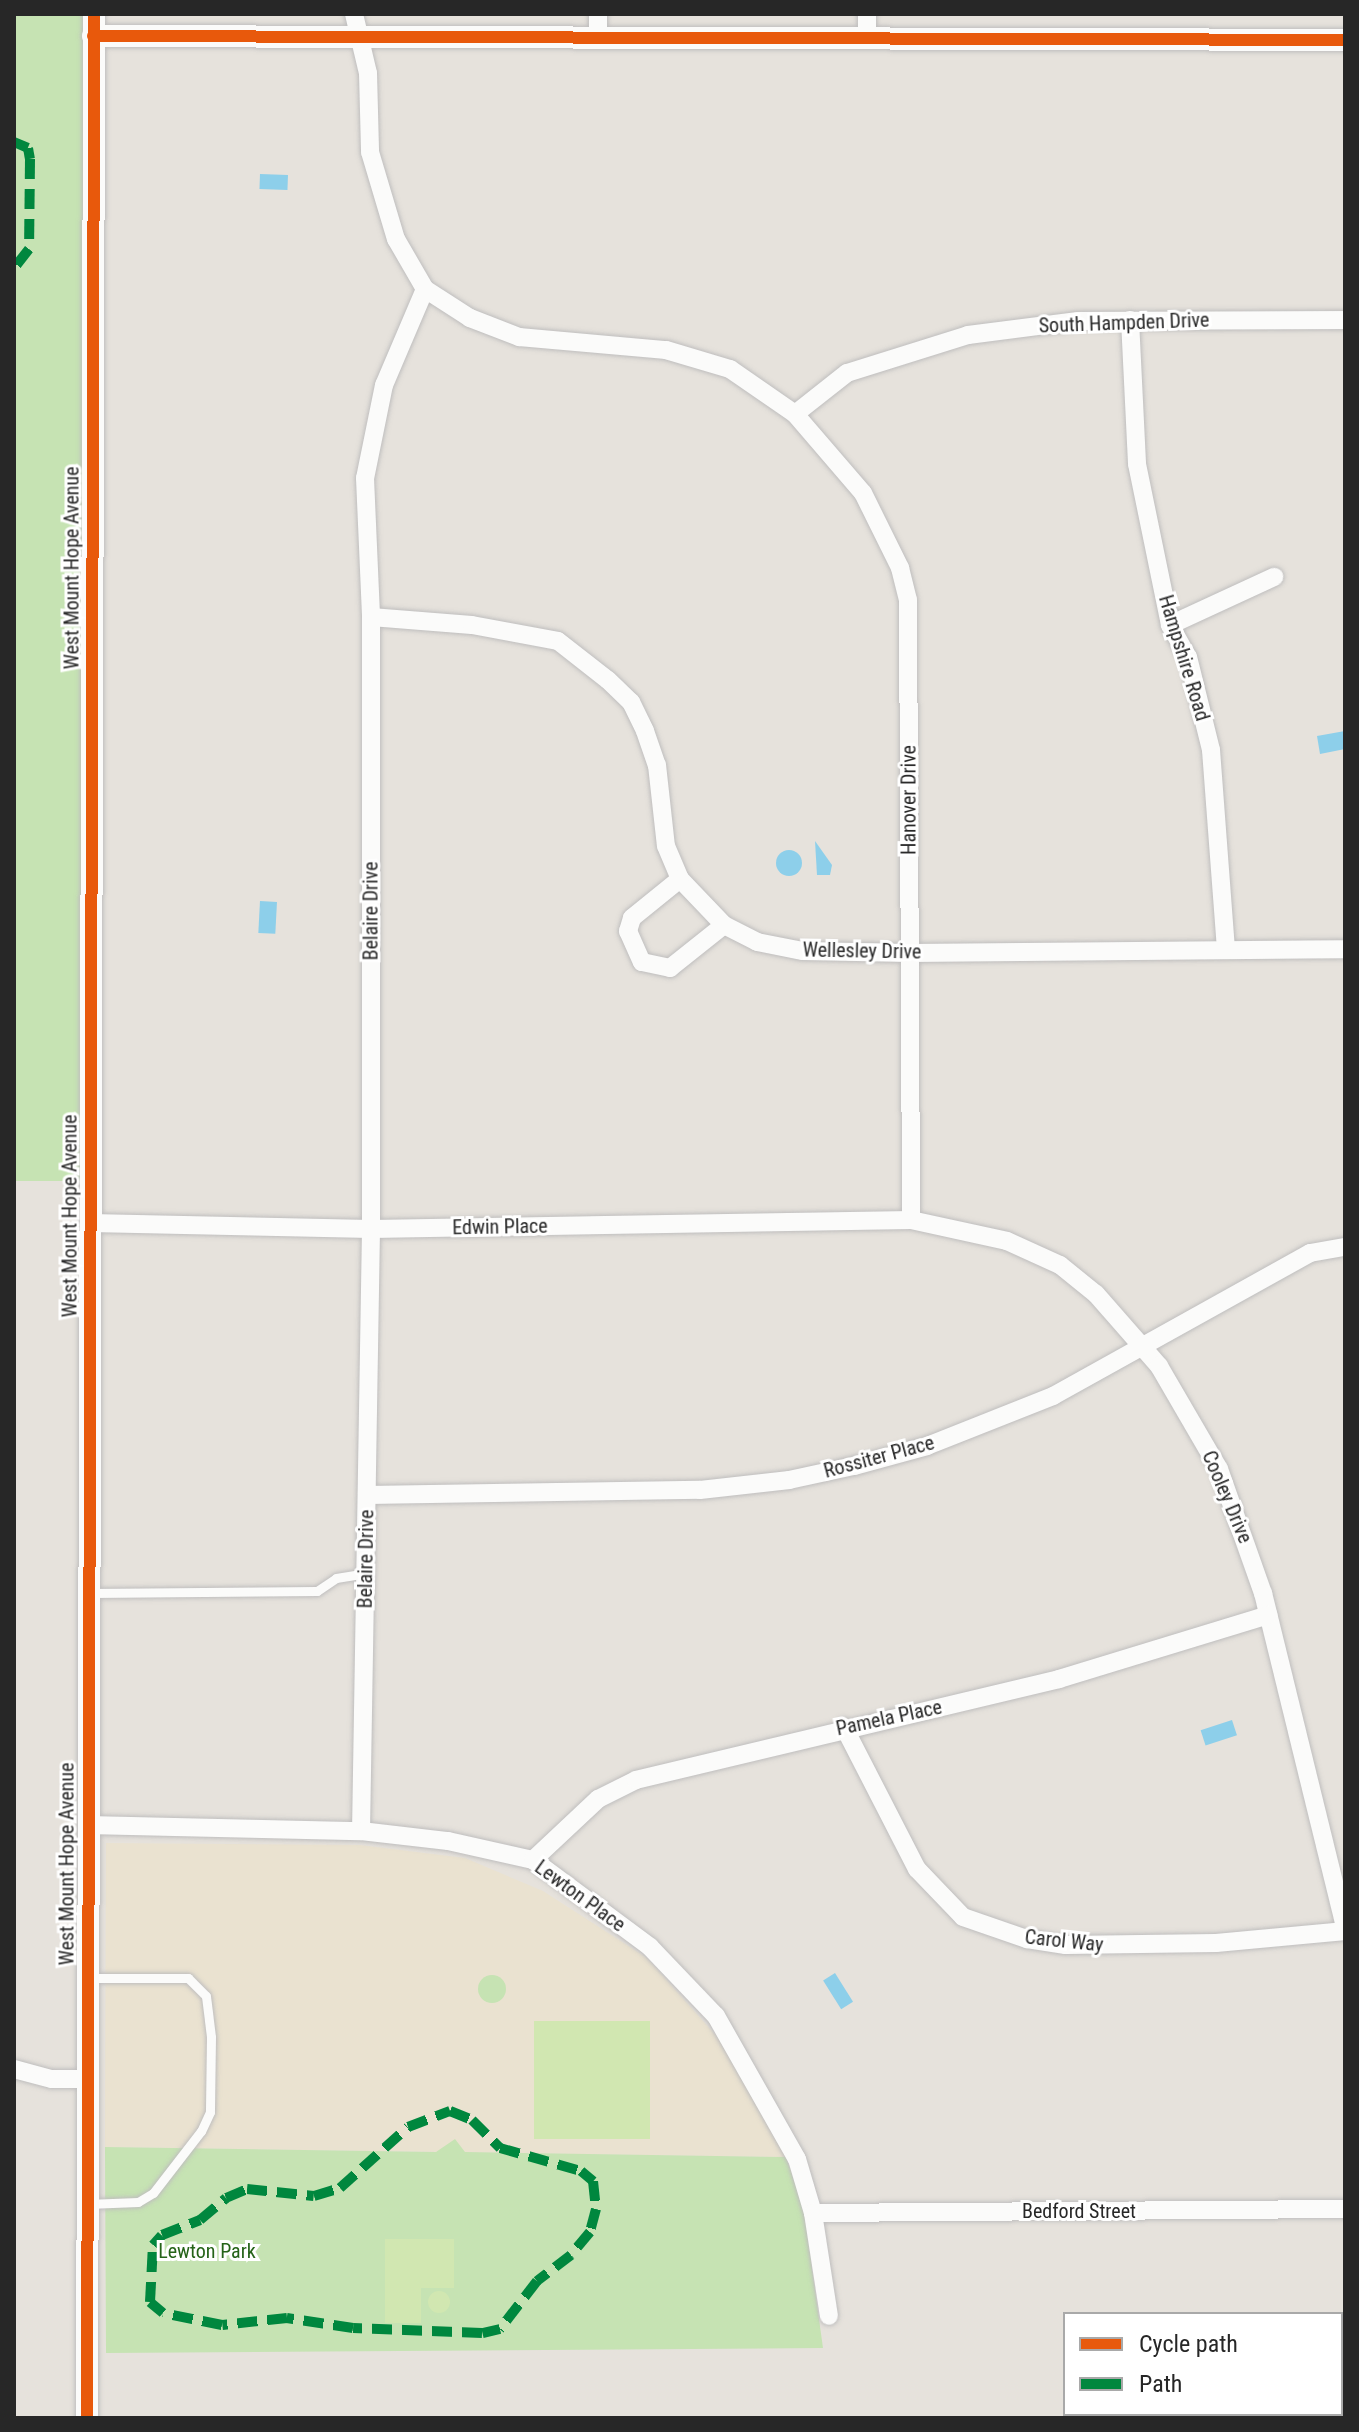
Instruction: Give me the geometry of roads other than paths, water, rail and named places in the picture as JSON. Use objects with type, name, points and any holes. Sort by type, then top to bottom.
[{"type":"street","points":[[354,14],[368,73],[370,152],[396,239],[425,289],[470,318],[519,337],[666,350],[730,369],[795,414]]},
{"type":"street","points":[[867,14],[867,39]]},
{"type":"street","points":[[94,25],[359,39],[598,25],[867,39],[1345,40]]},
{"type":"street","name":"West Mount Hope Avenue","points":[[87,2418],[94,25]]},
{"type":"street","name":"Belaire Drive","points":[[361,1831],[371,1229],[371,617],[365,478],[384,385],[425,289]]},
{"type":"street","name":"South Hampden Drive","points":[[795,414],[847,373],[968,335],[1130,320],[1345,320]]},
{"type":"street","name":"Hampshire Road","points":[[1130,320],[1137,464],[1170,625],[1188,657],[1211,750],[1226,949]]},
{"type":"street","name":"Hanover Drive","points":[[795,414],[863,493],[900,568],[908,600],[911,1220]]},
{"type":"street","points":[[1170,625],[1274,577]]},
{"type":"street","name":"Wellesley Drive","points":[[371,617],[472,625],[558,641],[608,680],[631,702],[645,731],[657,765],[666,846],[680,879],[724,925],[757,942],[803,951],[909,953],[1345,949]]},
{"type":"street","points":[[680,879],[632,918],[628,931],[642,962],[670,968],[724,925]]},
{"type":"street","name":"Edwin Place","points":[[90,1223],[371,1229],[911,1220]]},
{"type":"street","name":"Cooley Drive","points":[[911,1220],[1007,1241],[1060,1265],[1096,1294],[1144,1347],[1219,1469],[1268,1615],[1345,1930]]},
{"type":"street","name":"Rossiter Place","points":[[367,1495],[664,1492],[789,1480],[927,1446],[992,1422],[1144,1347],[1310,1253],[1345,1247]]},
{"type":"street","name":"Pamela Place","points":[[533,1860],[598,1799],[636,1780],[844,1727],[1059,1679],[1268,1615]]},
{"type":"street","name":"Carol Way","points":[[844,1727],[917,1869],[963,1917],[1027,1939],[1097,1946],[1345,1930]]},
{"type":"street","name":"Lewton Place","points":[[87,1825],[361,1831],[448,1841],[533,1860],[650,1947],[716,2016],[781,2124],[813,2213],[829,2316]]},
{"type":"street","points":[[14,2069],[52,2079],[86,2079]]},
{"type":"street","name":"Bedford Street","points":[[813,2213],[1345,2209]]},
{"type":"lane","points":[[88,1593],[181,1595],[210,1590],[317,1591],[336,1578],[366,1573]]},
{"type":"lane","points":[[86,1978],[188,1978],[206,1996],[211,2037],[210,2112],[201,2131],[153,2193],[138,2202],[87,2204]]},
{"type":"water","points":[[260,174],[288,175],[287,190],[259,189]]},
{"type":"water","points":[[1345,731],[1345,749],[1320,754],[1317,736]]},
{"type":"water","points":[[815,841],[832,865],[830,875],[817,875]]},
{"type":"water","points":[[789,850],[798,854],[802,863],[798,872],[789,876],[780,872],[776,863],[780,854]]},
{"type":"water","points":[[260,901],[277,902],[275,934],[258,933]]},
{"type":"water","points":[[1232,1720],[1237,1735],[1206,1745],[1201,1730]]},
{"type":"water","points":[[835,1973],[853,2002],[841,2009],[823,1980]]},
{"type":"park label","name":"Lewton Park","points":[[207,2251]]}]
